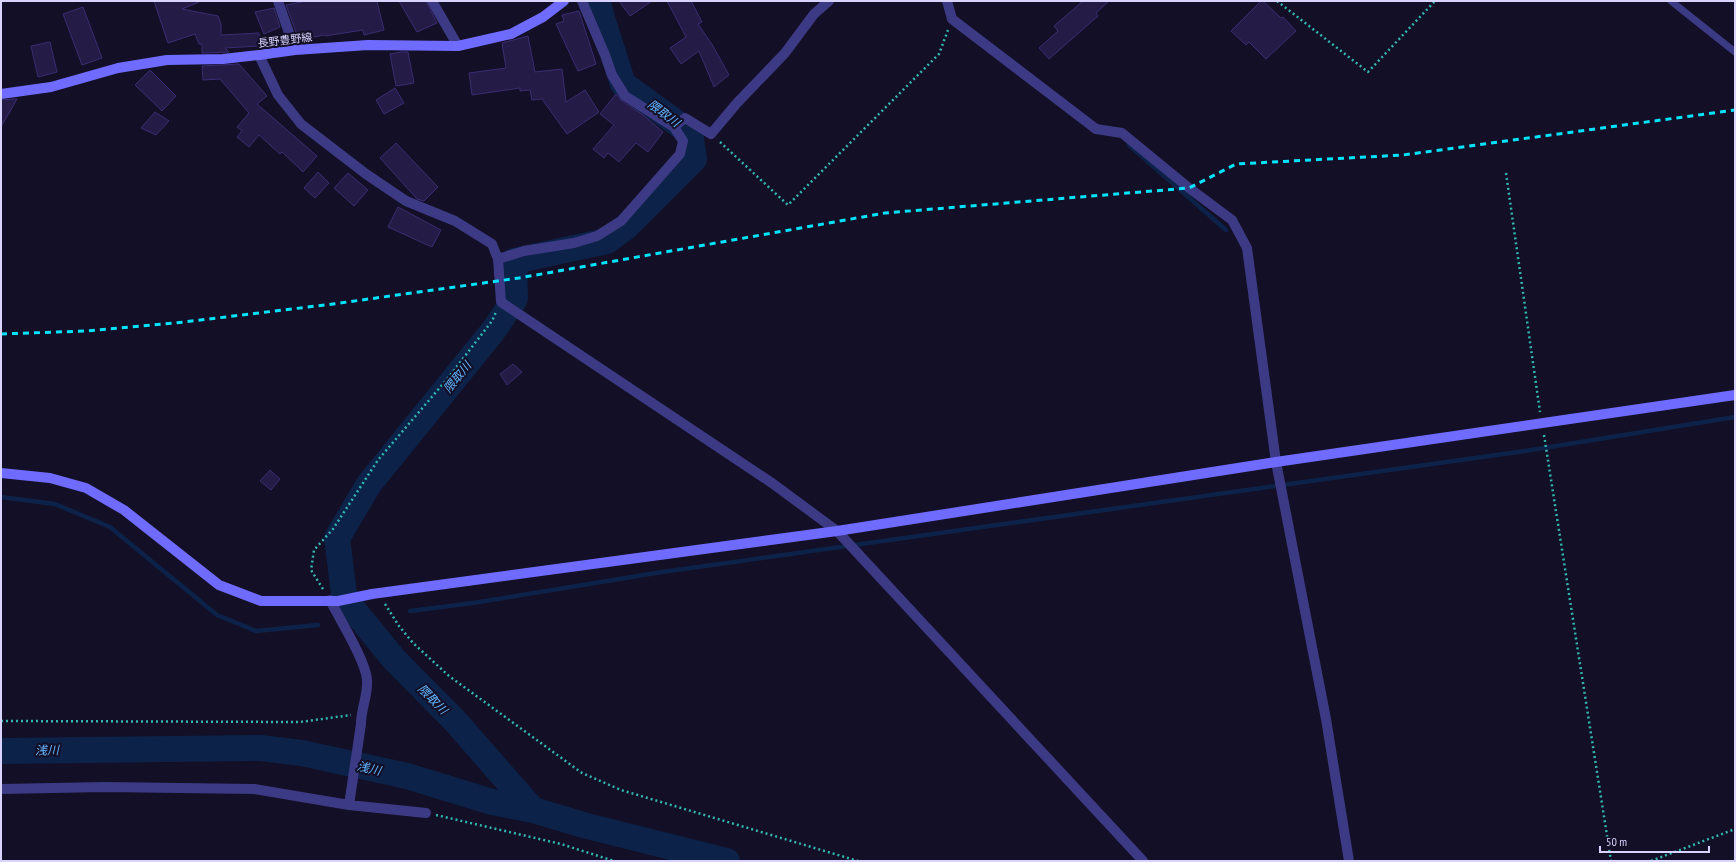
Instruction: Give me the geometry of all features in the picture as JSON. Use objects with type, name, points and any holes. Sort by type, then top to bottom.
[{"type":"street","points":[[278,1],[294,50]]},
{"type":"street","points":[[432,1],[458,46]]},
{"type":"street","points":[[498,259],[524,251],[574,243],[597,236],[621,222],[680,154],[683,141],[677,124],[625,96],[612,76],[605,55],[582,1]]},
{"type":"street","points":[[677,124],[686,118],[711,134],[737,103],[785,53],[814,14],[829,1]]},
{"type":"street","points":[[946,1],[952,19],[1096,129],[1122,133],[1189,188],[1232,220],[1247,248],[1276,462],[1326,719],[1349,861]]},
{"type":"street","name":"長野豊野線","points":[[1,94],[51,87],[118,68],[167,60],[223,59],[294,50],[368,45],[458,46],[511,34],[543,18],[558,3]]},
{"type":"street","points":[[259,55],[274,88],[301,124],[366,174],[406,201],[455,221],[492,244],[498,259],[503,303],[541,330],[643,396],[772,483],[837,531],[1143,861]]},
{"type":"street","points":[[1,473],[50,478],[86,488],[124,510],[219,585],[261,601],[334,600],[375,593],[837,531],[1276,462],[1542,424],[1735,394]]},
{"type":"street","points":[[334,600],[362,661],[368,681],[361,718],[350,802]]},
{"type":"street","points":[[1,789],[105,787],[254,789],[426,813]]},
{"type":"lane","points":[[1671,1],[1735,52]]},
{"type":"path","points":[[1276,1],[1368,72],[1435,1]]},
{"type":"path","points":[[711,134],[788,205],[939,54],[952,19]]},
{"type":"path","points":[[1506,173],[1542,424],[1611,861]]},
{"type":"path","points":[[334,600],[311,570],[314,550],[333,529],[378,460],[448,378],[492,321],[503,303]]},
{"type":"path","points":[[375,593],[398,626],[413,643],[449,676],[582,773],[621,790],[858,861]]},
{"type":"path","points":[[1,721],[300,722],[361,718]]},
{"type":"path","points":[[426,813],[561,844],[614,861]]},
{"type":"path","points":[[1651,861],[1735,829]]},
{"type":"building","points":[[154,1],[199,1],[182,9],[218,16],[221,24],[221,35],[259,33],[260,46],[225,48],[229,52],[202,53],[202,44],[199,44],[195,34],[168,43]]},
{"type":"building","points":[[306,1],[377,1],[384,30],[364,35],[363,30],[299,40],[286,5]]},
{"type":"building","points":[[399,1],[426,1],[437,23],[417,32]]},
{"type":"building","points":[[619,1],[652,1],[630,16]]},
{"type":"building","points":[[667,1],[691,1],[702,22],[698,24],[713,46],[729,75],[714,87],[699,51],[681,64],[670,48],[686,37]]},
{"type":"building","points":[[1083,1],[1109,1],[1096,13],[1098,16],[1049,59],[1039,48],[1058,31],[1054,26]]},
{"type":"building","points":[[1261,1],[1263,1],[1281,18],[1283,17],[1296,31],[1266,59],[1249,42],[1246,45],[1231,31]]},
{"type":"building","points":[[83,7],[102,58],[82,65],[63,14]]},
{"type":"building","points":[[274,8],[280,27],[264,34],[255,12]]},
{"type":"building","points":[[579,11],[596,64],[578,71],[556,24],[564,21],[562,15]]},
{"type":"building","points":[[528,36],[535,72],[562,69],[566,102],[585,90],[599,112],[567,134],[542,99],[532,100],[530,90],[520,91],[520,88],[472,95],[469,73],[506,68],[502,43]]},
{"type":"building","points":[[50,42],[57,72],[38,77],[31,46]]},
{"type":"building","points":[[408,52],[414,83],[396,86],[390,54]]},
{"type":"building","points":[[239,64],[267,96],[257,104],[317,156],[303,172],[282,152],[280,154],[259,135],[249,147],[237,137],[242,131],[237,127],[249,113],[220,79],[203,80],[202,66]]},
{"type":"building","points":[[150,70],[176,96],[162,111],[135,85]]},
{"type":"building","points":[[395,88],[404,103],[384,114],[376,100]]},
{"type":"building","points":[[616,94],[622,101],[642,114],[663,132],[648,152],[636,143],[619,162],[608,153],[604,158],[593,149],[614,125],[600,114]]},
{"type":"building","points":[[17,99],[1,127],[1,100]]},
{"type":"building","points":[[155,112],[169,121],[156,135],[141,128]]},
{"type":"building","points":[[396,143],[438,187],[424,201],[417,199],[380,158]]},
{"type":"building","points":[[318,172],[329,183],[315,198],[304,188]]},
{"type":"building","points":[[348,173],[368,190],[354,206],[334,188]]},
{"type":"building","points":[[398,207],[441,230],[432,247],[388,227]]},
{"type":"building","points":[[513,364],[522,372],[507,385],[500,374]]},
{"type":"building","points":[[270,470],[280,479],[271,490],[260,481]]},
{"type":"waterway","name":"隈取川","points":[[533,810],[456,722],[393,658],[353,609],[344,594],[337,538],[369,484],[493,331],[515,299],[514,261],[607,241],[626,227],[694,159],[691,139],[685,129],[623,84],[598,1]]},
{"type":"waterway","points":[[1129,145],[1226,230]]},
{"type":"waterway","points":[[410,611],[473,603],[662,572],[1525,451],[1735,417]]},
{"type":"waterway","points":[[1,497],[55,504],[110,527],[217,615],[256,631],[318,625]]},
{"type":"waterway","name":"浅川","points":[[1,751],[260,748],[302,753],[407,776],[492,802],[533,810],[587,826],[727,861]]},
{"type":"railway","points":[[1,334],[86,331],[184,322],[333,304],[519,278],[885,213],[1189,188],[1236,164],[1403,155],[1735,110]]}]
